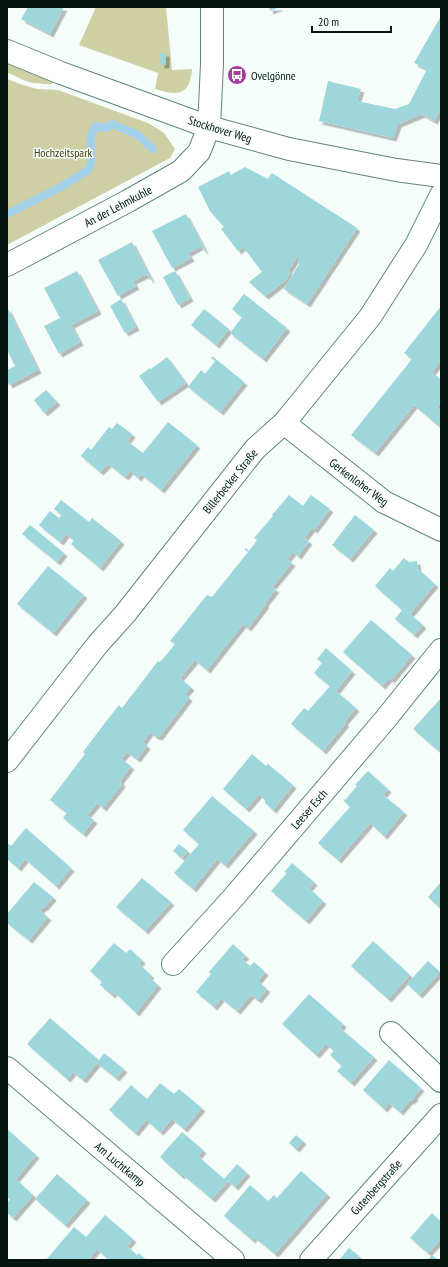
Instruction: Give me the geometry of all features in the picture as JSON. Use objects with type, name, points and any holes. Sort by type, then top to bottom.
[{"type":"street","points":[[209,127],[212,64],[212,7]]},
{"type":"street","name":"Stockhover Weg","points":[[7,51],[68,76],[209,127],[289,149],[396,170],[441,176]]},
{"type":"street","name":"An der Lehmkuhle","points":[[7,265],[128,201],[181,171],[199,152],[209,127]]},
{"type":"street","name":"Billerbecker Straße","points":[[7,761],[98,644],[125,614],[255,449],[284,423],[370,317],[416,245],[441,195]]},
{"type":"street","name":"Gerkenloher Weg","points":[[284,423],[384,502],[441,530]]},
{"type":"street","name":"Leeser Esch","points":[[173,964],[233,898],[384,721],[441,650]]},
{"type":"street","points":[[391,1034],[441,1081]]},
{"type":"street","name":"Am Luchtkamp","points":[[7,1068],[233,1260]]},
{"type":"street","name":"Gutenbergstraße","points":[[311,1260],[441,1115]]},
{"type":"green space","points":[[96,7],[166,7],[172,70],[192,69],[191,78],[185,89],[181,92],[170,93],[155,89],[158,73],[79,45]]},
{"type":"green space","points":[[7,63],[53,81],[52,84],[29,82],[7,73]]},
{"type":"green space","name":"Hochzeitspark","points":[[7,79],[37,89],[58,90],[148,123],[164,133],[175,149],[170,158],[7,245]]},
{"type":"building","points":[[28,7],[64,7],[50,34],[21,19]]},
{"type":"building","points":[[269,7],[280,7],[270,11]]},
{"type":"building","points":[[441,16],[441,109],[434,121],[422,114],[398,124],[393,138],[319,121],[328,81],[361,89],[357,101],[395,109],[409,104],[427,69],[414,63]]},
{"type":"building","points":[[160,53],[166,53],[166,65],[161,65]]},
{"type":"building","points":[[245,167],[268,179],[272,173],[357,228],[307,304],[284,289],[299,264],[298,255],[288,271],[290,273],[286,280],[265,296],[249,282],[262,272],[243,247],[238,251],[221,229],[224,227],[210,211],[198,187],[229,171],[231,175]]},
{"type":"building","points":[[186,214],[205,250],[204,251],[201,246],[188,253],[191,258],[172,268],[152,231]]},
{"type":"building","points":[[132,242],[151,279],[150,280],[147,274],[133,281],[136,286],[118,296],[98,260]]},
{"type":"building","points":[[77,271],[98,311],[71,325],[80,342],[59,354],[44,326],[60,318],[44,288]]},
{"type":"building","points":[[175,271],[190,298],[178,305],[163,277]]},
{"type":"building","points":[[244,294],[287,328],[263,359],[230,333],[242,317],[232,309]]},
{"type":"building","points":[[121,299],[136,327],[125,333],[110,306]]},
{"type":"building","points":[[441,306],[441,360],[432,372],[441,380],[441,402],[437,407],[441,411],[441,428],[414,405],[375,453],[351,435],[412,359],[404,353]]},
{"type":"building","points":[[7,307],[38,370],[9,385],[7,381],[7,370],[15,366],[7,350]]},
{"type":"building","points":[[204,309],[229,329],[216,345],[191,325]]},
{"type":"building","points":[[212,356],[244,382],[220,412],[188,387],[201,370],[205,374],[215,361],[211,358]]},
{"type":"building","points":[[167,357],[186,383],[158,402],[139,376]]},
{"type":"building","points":[[46,390],[57,402],[44,413],[34,400]]},
{"type":"building","points":[[168,422],[197,445],[161,490],[141,474],[138,478],[130,471],[125,477],[103,460],[108,464],[100,472],[81,456],[88,447],[91,450],[109,427],[112,429],[117,423],[132,434],[127,441],[143,453]]},
{"type":"building","points":[[289,495],[303,506],[311,495],[330,509],[314,530],[312,528],[304,538],[309,541],[298,556],[293,552],[287,559],[292,563],[272,587],[276,589],[248,628],[243,624],[207,670],[195,660],[180,678],[191,687],[185,694],[189,698],[159,737],[150,732],[143,742],[147,746],[137,759],[127,752],[121,759],[131,766],[120,781],[122,784],[103,808],[97,803],[87,815],[94,820],[83,834],[63,818],[67,813],[50,800],[85,754],[83,752],[119,705],[122,708],[158,661],[160,662],[167,654],[175,644],[170,641],[207,595],[212,597],[248,552],[245,550],[246,548],[249,551],[257,540],[254,538]]},
{"type":"building","points":[[61,500],[89,522],[92,518],[121,541],[100,568],[71,544],[74,540],[66,534],[60,542],[39,525],[50,511],[59,518],[62,515],[54,509]]},
{"type":"building","points":[[355,515],[374,530],[350,559],[332,545]]},
{"type":"building","points":[[30,525],[64,553],[57,562],[22,534]]},
{"type":"building","points":[[404,558],[409,562],[417,561],[418,569],[435,584],[410,614],[423,625],[414,635],[395,619],[402,610],[375,586],[390,568],[393,571]]},
{"type":"building","points":[[48,566],[84,595],[53,633],[17,604]]},
{"type":"building","points":[[371,620],[412,655],[391,680],[389,678],[382,686],[343,652]]},
{"type":"building","points":[[326,648],[352,671],[336,691],[356,708],[323,751],[291,724],[304,708],[308,711],[330,686],[314,673],[322,663],[317,659]]},
{"type":"building","points":[[441,698],[441,753],[413,729]]},
{"type":"building","points":[[252,754],[266,766],[268,764],[293,785],[273,810],[265,803],[265,800],[259,794],[246,809],[223,789]]},
{"type":"building","points":[[368,771],[388,789],[383,795],[404,812],[384,836],[370,823],[338,860],[318,843],[350,807],[343,800],[345,800],[357,786],[355,785]]},
{"type":"building","points":[[212,796],[254,831],[225,865],[217,859],[193,889],[174,873],[199,844],[183,830]]},
{"type":"building","points":[[26,828],[71,868],[56,886],[25,859],[18,868],[7,859],[7,846],[9,844],[11,846]]},
{"type":"building","points":[[179,844],[188,851],[182,858],[173,851]]},
{"type":"building","points":[[292,863],[314,882],[309,888],[323,901],[306,921],[271,891],[286,874],[285,871]]},
{"type":"building","points":[[142,878],[171,902],[145,931],[116,907]]},
{"type":"building","points":[[34,882],[53,897],[40,911],[48,917],[29,940],[7,923],[7,914]]},
{"type":"building","points":[[441,882],[441,909],[428,897]]},
{"type":"building","points":[[373,941],[410,975],[388,999],[351,966]]},
{"type":"building","points":[[114,943],[126,953],[130,949],[142,960],[139,964],[151,975],[149,977],[158,985],[136,1013],[114,992],[112,995],[100,985],[102,982],[90,971]]},
{"type":"building","points":[[233,944],[246,956],[242,959],[250,966],[254,962],[265,972],[258,981],[267,989],[258,1000],[251,995],[237,1011],[221,998],[214,1007],[196,992],[211,974],[209,972]]},
{"type":"building","points":[[428,961],[440,972],[419,995],[407,984]]},
{"type":"building","points":[[309,994],[343,1024],[340,1028],[374,1057],[351,1083],[337,1071],[342,1066],[330,1055],[334,1051],[326,1044],[316,1055],[282,1024]]},
{"type":"building","points":[[50,1018],[99,1060],[104,1053],[124,1069],[116,1078],[97,1063],[83,1080],[73,1072],[67,1079],[27,1044]]},
{"type":"building","points":[[389,1060],[421,1088],[414,1096],[415,1097],[411,1101],[410,1100],[400,1112],[389,1103],[384,1109],[363,1090]]},
{"type":"building","points":[[160,1083],[174,1094],[179,1089],[202,1108],[184,1129],[172,1119],[160,1132],[146,1120],[135,1133],[109,1110],[131,1085],[147,1099]]},
{"type":"building","points":[[7,1129],[36,1155],[16,1179],[33,1195],[13,1218],[7,1213],[7,1203],[10,1199],[9,1198],[7,1200]]},
{"type":"building","points":[[182,1132],[203,1150],[198,1156],[224,1179],[237,1164],[247,1173],[235,1187],[228,1181],[212,1199],[182,1174],[181,1176],[160,1157]]},
{"type":"building","points":[[296,1135],[303,1141],[296,1149],[289,1143]]},
{"type":"building","points":[[301,1171],[327,1194],[275,1254],[254,1237],[252,1240],[224,1216],[250,1185],[268,1201],[274,1195],[277,1198]]},
{"type":"building","points":[[57,1174],[87,1200],[65,1225],[35,1199]]},
{"type":"building","points":[[432,1213],[441,1222],[441,1239],[428,1253],[410,1238]]},
{"type":"building","points":[[105,1215],[133,1239],[127,1246],[137,1255],[139,1253],[146,1260],[109,1260],[97,1249],[88,1260],[46,1260],[74,1227],[86,1237]]},
{"type":"building","points":[[349,1248],[359,1256],[355,1260],[339,1260]]},
{"type":"building","points":[[432,1255],[438,1260],[428,1260]]},
{"type":"waterway","points":[[7,214],[59,188],[87,171],[91,164],[91,135],[96,126],[105,128],[112,124],[138,135],[153,149]]},
{"type":"place","name":"Ovelgönne","points":[[237,75]]}]
